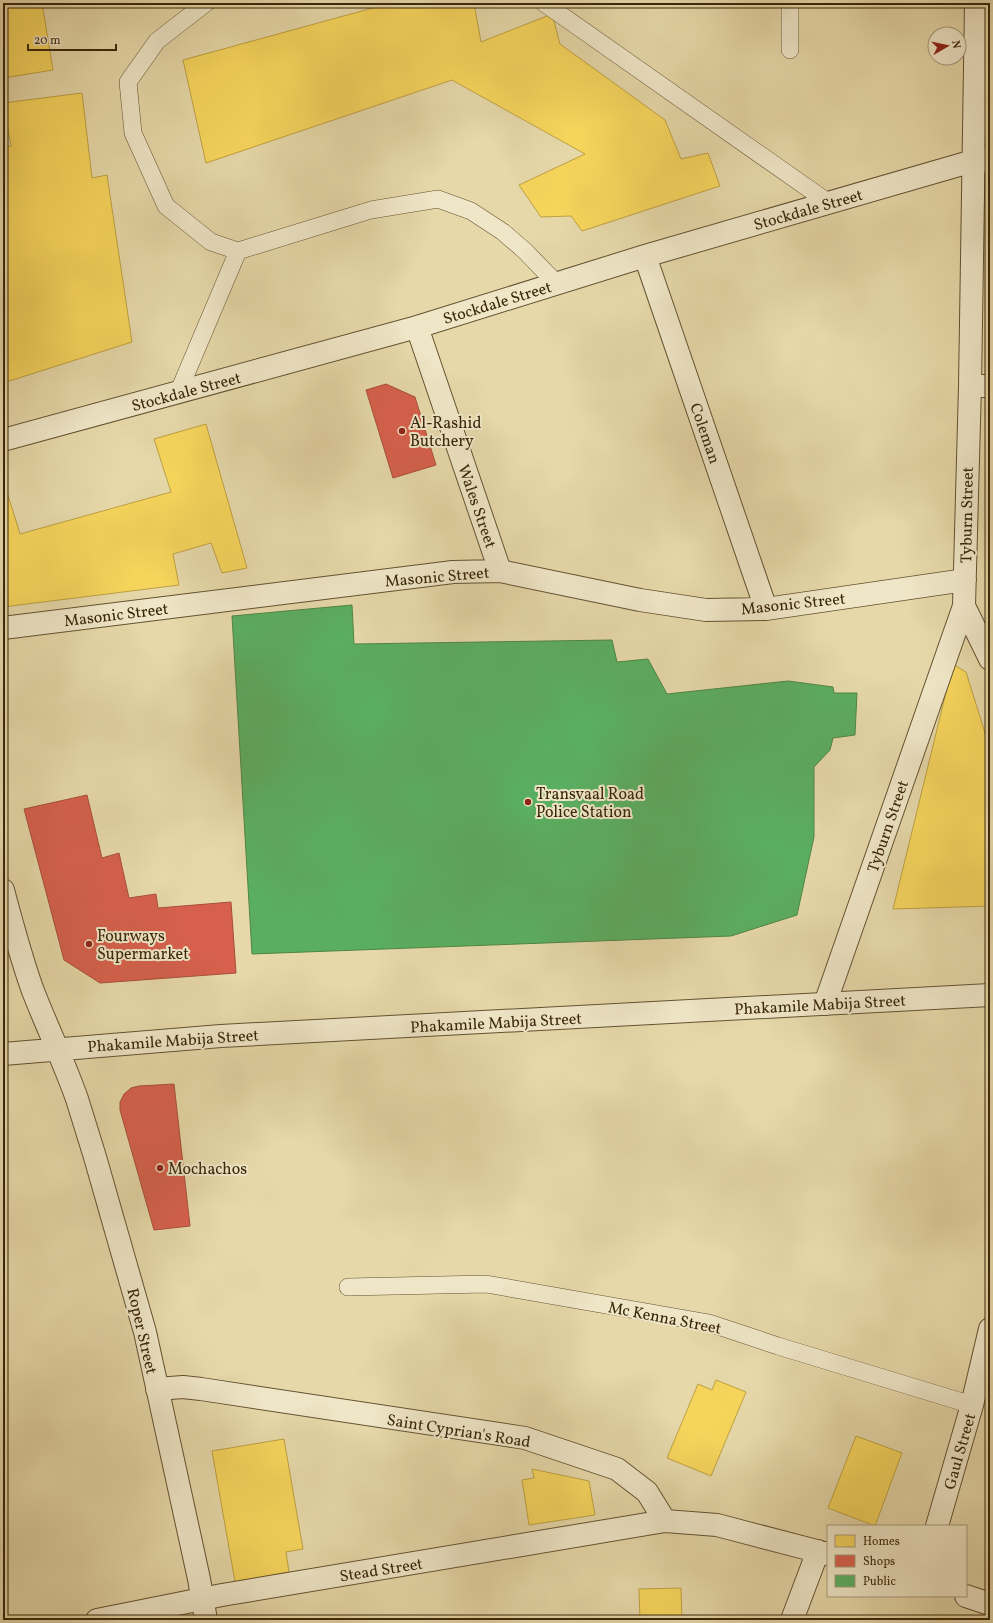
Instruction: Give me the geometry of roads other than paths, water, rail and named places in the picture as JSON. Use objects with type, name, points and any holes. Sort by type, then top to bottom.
[{"type":"street","name":"Tyburn Street","points":[[825,1004],[964,606],[980,386],[981,161],[976,3]]},
{"type":"street","name":"Stockdale Street","points":[[3,440],[417,327],[645,256],[981,161]]},
{"type":"street","name":"Coleman","points":[[645,256],[766,609]]},
{"type":"street","name":"Wales Street","points":[[417,327],[500,571]]},
{"type":"street","name":"Masonic Street","points":[[3,628],[453,572],[500,571],[640,600],[706,610],[766,609],[965,580]]},
{"type":"street","points":[[964,606],[990,659]]},
{"type":"street","name":"Roper Street","points":[[3,890],[26,972],[39,1008],[77,1099],[113,1216],[145,1332],[206,1620]]},
{"type":"street","name":"Phakamile Mabija Street","points":[[3,1054],[229,1036],[990,995]]},
{"type":"street","name":"Gaul Street","points":[[937,1525],[972,1405],[990,1329]]},
{"type":"street","name":"Saint Cyprian's Road","points":[[157,1388],[183,1387],[201,1389],[525,1438],[617,1468],[647,1492],[665,1521]]},
{"type":"street","points":[[665,1521],[718,1525],[823,1552],[792,1620]]},
{"type":"street","name":"Stead Street","points":[[97,1620],[202,1599],[665,1521]]},
{"type":"street","points":[[967,1596],[990,1604]]},
{"type":"lane","points":[[206,3],[157,41],[128,82],[133,133],[166,206],[211,242],[238,251],[372,210],[438,199],[471,211],[503,232],[525,251],[557,284]]},
{"type":"lane","points":[[544,3],[829,203]]},
{"type":"lane","points":[[790,3],[790,50]]},
{"type":"lane","points":[[178,393],[238,251]]},
{"type":"lane","name":"Mc Kenna Street","points":[[348,1287],[486,1284],[709,1323],[778,1346],[972,1405]]},
{"type":"place","name":"Al-Rashid Butchery","points":[[402,431]]},
{"type":"place","name":"Transvaal Road Police Station","points":[[528,802]]},
{"type":"place","name":"Fourways Supermarket","points":[[89,944]]},
{"type":"place","name":"Mochachos","points":[[160,1168]]}]
